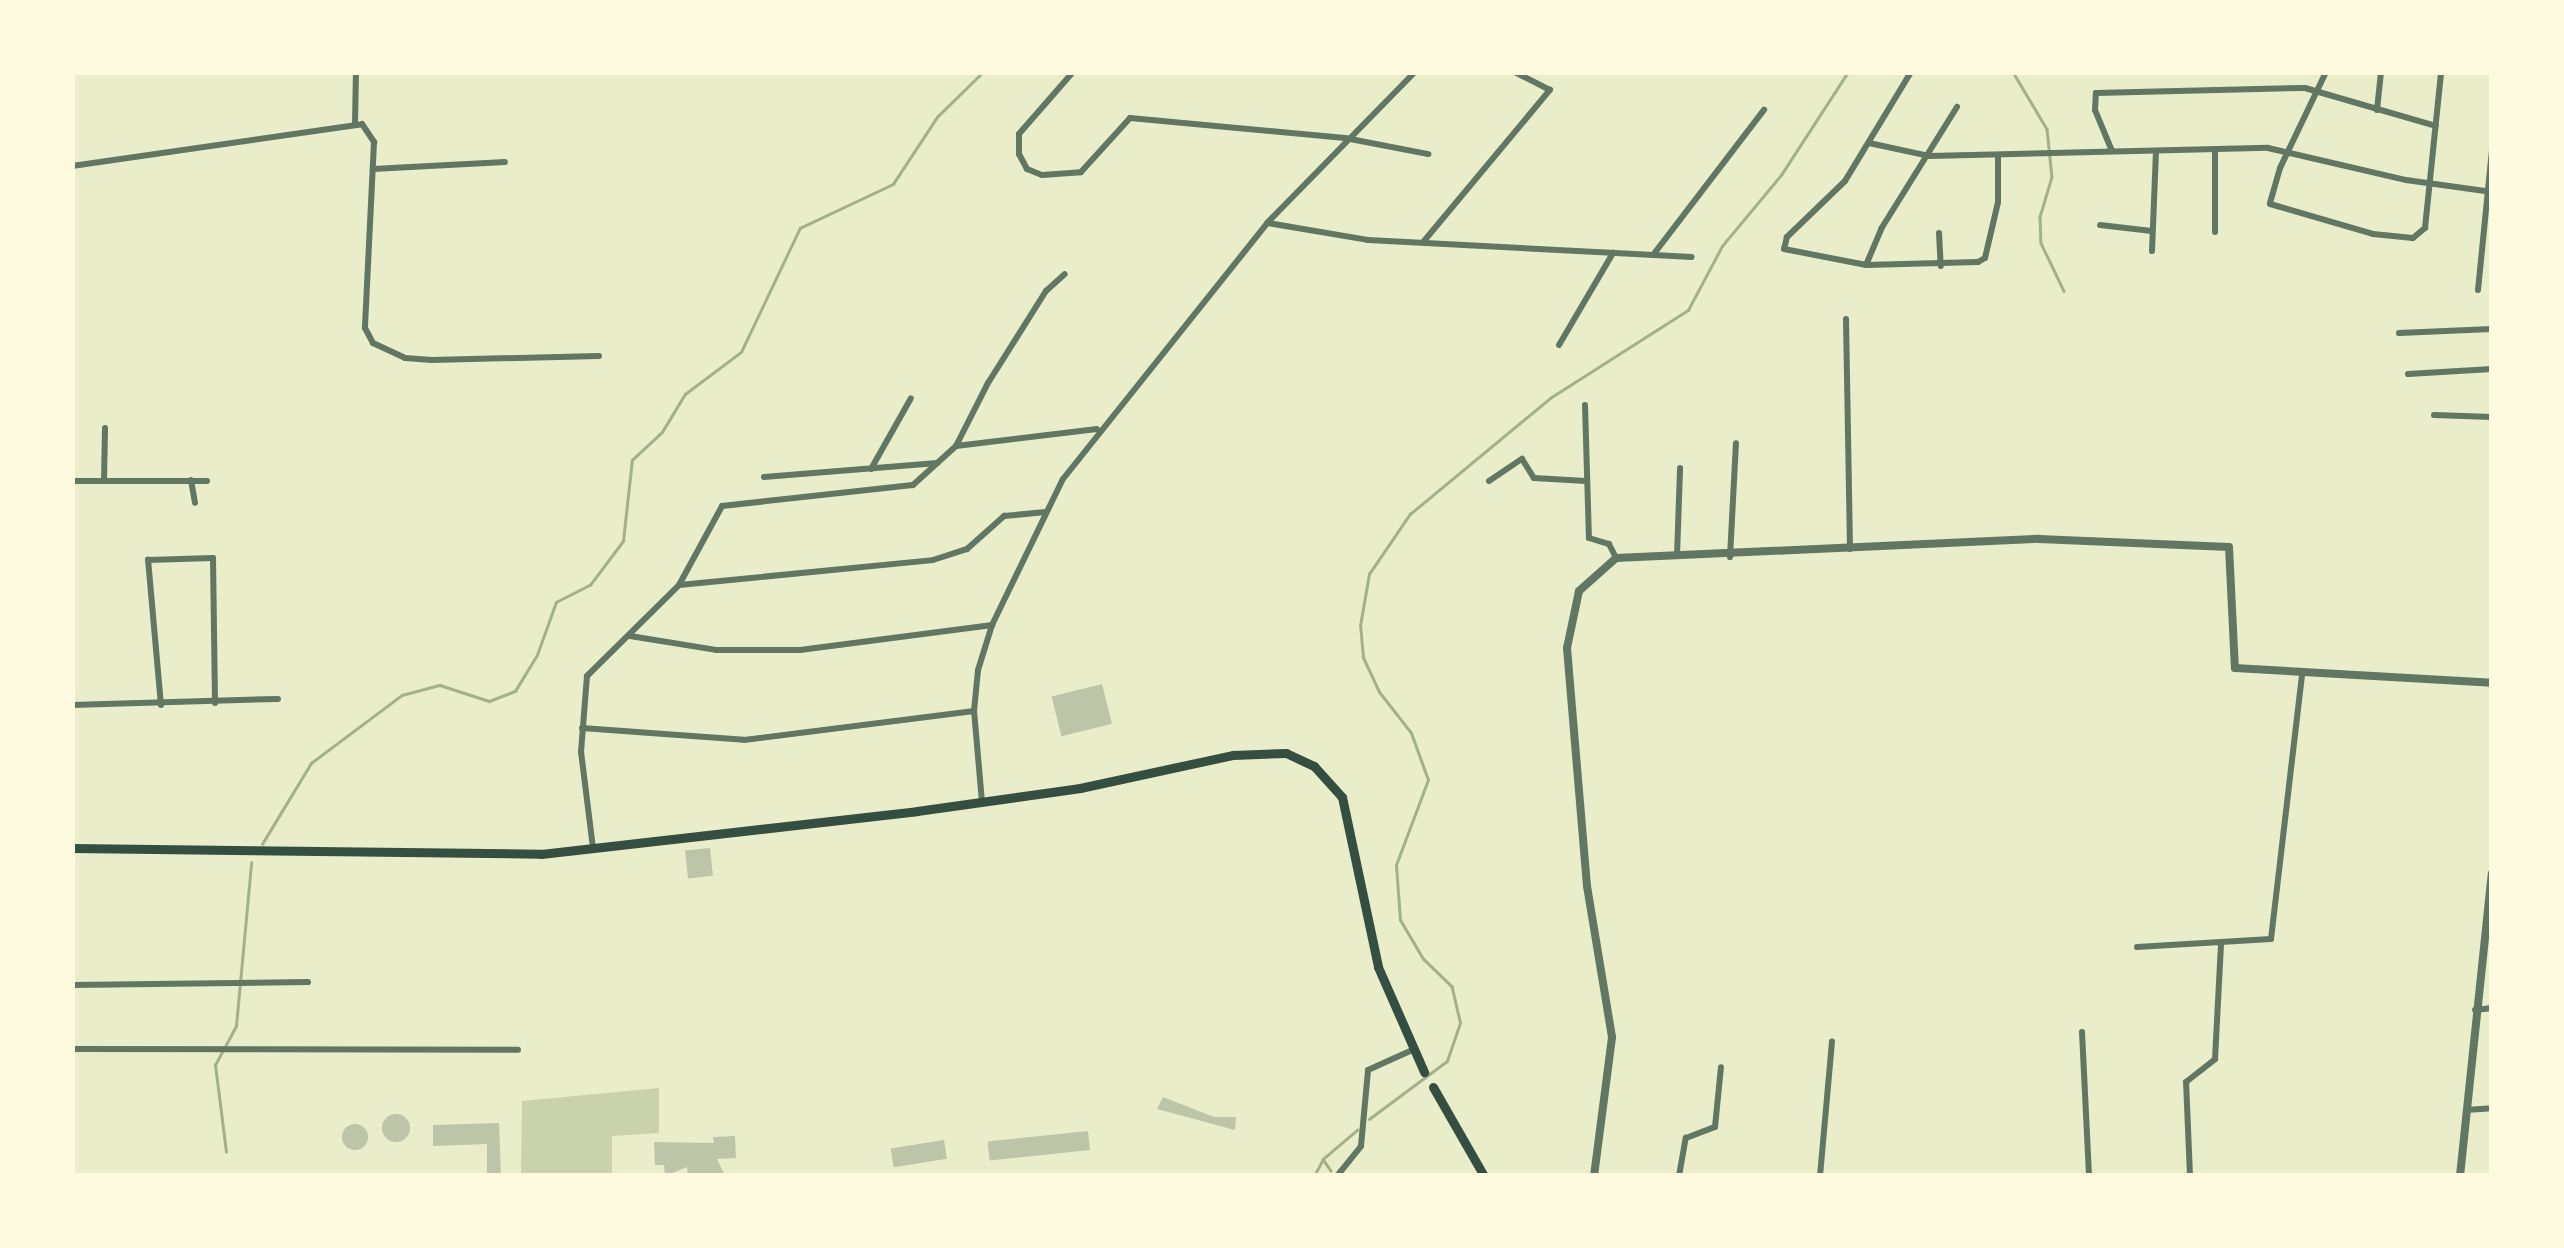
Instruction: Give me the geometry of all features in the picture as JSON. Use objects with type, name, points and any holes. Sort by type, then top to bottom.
[{"type":"main road","points":[[72,848],[487,857],[982,802],[1233,755],[1286,753],[1314,766],[1342,797],[1378,967],[1424,1072]]},
{"type":"main road","points":[[1433,1087],[1484,1176]]},
{"type":"street","points":[[355,123],[356,72]]},
{"type":"street","points":[[1073,72],[1019,134],[1019,154],[1026,168],[1042,176],[1081,172],[1130,118],[1344,138],[1428,154]]},
{"type":"street","points":[[982,802],[974,711],[992,624],[1046,512],[1098,429],[1267,223],[1344,138],[1415,72]]},
{"type":"street","points":[[1424,241],[1550,90],[1515,72]]},
{"type":"street","points":[[1911,72],[1834,194],[1782,246],[1866,266],[1941,266],[1985,258],[1998,202],[1998,156]]},
{"type":"street","points":[[2326,72],[2288,150],[2270,204],[2372,234],[2421,234],[2441,72]]},
{"type":"street","points":[[2377,110],[2381,72]]},
{"type":"street","points":[[2112,152],[2095,110],[2096,94],[2291,86],[2436,126]]},
{"type":"street","points":[[1866,266],[1957,107]]},
{"type":"street","points":[[1653,255],[1764,110]]},
{"type":"street","points":[[72,166],[355,123],[371,129],[373,169],[364,328],[373,343],[418,359],[599,356]]},
{"type":"street","points":[[1869,143],[1929,156],[2029,156],[2071,150],[2288,150],[2430,184],[2490,191]]},
{"type":"street","points":[[2215,149],[2215,232]]},
{"type":"street","points":[[2478,290],[2492,150]]},
{"type":"street","points":[[2152,250],[2156,151]]},
{"type":"street","points":[[373,169],[504,162]]},
{"type":"street","points":[[1267,223],[1368,240],[1692,257]]},
{"type":"street","points":[[2100,225],[2152,231]]},
{"type":"street","points":[[1940,233],[1941,266]]},
{"type":"street","points":[[1559,345],[1612,253]]},
{"type":"street","points":[[593,848],[582,728],[587,676],[680,586],[722,506],[913,485],[956,446],[988,383],[1046,291],[1065,274]]},
{"type":"street","points":[[1846,319],[1850,550]]},
{"type":"street","points":[[2399,333],[2492,328]]},
{"type":"street","points":[[2408,374],[2492,369]]},
{"type":"street","points":[[871,469],[911,398]]},
{"type":"street","points":[[1585,405],[1589,538],[1609,544],[1616,558]]},
{"type":"street","points":[[2434,415],[2492,417]]},
{"type":"street","points":[[104,428],[104,481]]},
{"type":"street","points":[[956,446],[1098,429]]},
{"type":"street","points":[[1730,557],[1736,443]]},
{"type":"street","points":[[1489,481],[1522,459],[1534,478],[1586,481]]},
{"type":"street","points":[[764,477],[938,463]]},
{"type":"street","points":[[1677,557],[1680,468]]},
{"type":"street","points":[[191,480],[195,502]]},
{"type":"street","points":[[72,481],[207,481]]},
{"type":"street","points":[[680,586],[933,560],[967,549],[1004,516],[1046,512]]},
{"type":"street","points":[[1594,1176],[1612,1037],[1587,886],[1567,648],[1578,591],[1616,558],[1730,557],[2039,538],[2229,547],[2235,668],[2302,675],[2492,683]]},
{"type":"street","points":[[161,704],[148,560],[213,558],[215,703]]},
{"type":"street","points":[[629,636],[716,650],[800,650],[992,624]]},
{"type":"street","points":[[2138,947],[2221,946],[2271,939],[2276,928],[2302,675]]},
{"type":"street","points":[[72,705],[278,699]]},
{"type":"street","points":[[582,728],[744,740],[974,711]]},
{"type":"street","points":[[2460,1176],[2492,874]]},
{"type":"street","points":[[2190,1176],[2186,1082],[2215,1059],[2221,946]]},
{"type":"street","points":[[72,985],[308,982]]},
{"type":"street","points":[[2475,1010],[2492,1008]]},
{"type":"street","points":[[2082,1032],[2089,1176]]},
{"type":"street","points":[[1820,1176],[1832,1042]]},
{"type":"street","points":[[72,1049],[518,1050]]},
{"type":"street","points":[[1337,1176],[1361,1146],[1368,1070],[1412,1050]]},
{"type":"street","points":[[1679,1176],[1686,1138],[1715,1127],[1721,1068]]},
{"type":"street","points":[[1424,1072],[1433,1087]]},
{"type":"street","points":[[2466,1110],[2492,1108]]},
{"type":"green space","points":[[659,1088],[659,1133],[612,1136],[612,1175],[521,1175],[522,1101]]},
{"type":"building","points":[[1102,684],[1112,724],[1061,736],[1052,697]]},
{"type":"building","points":[[710,848],[713,876],[688,878],[685,851]]},
{"type":"building","points":[[1163,1097],[1214,1117],[1236,1117],[1235,1130],[1157,1109]]},
{"type":"building","points":[[396,1114],[406,1118],[410,1128],[406,1138],[396,1142],[386,1138],[382,1128],[386,1118]]},
{"type":"building","points":[[499,1123],[501,1176],[487,1176],[487,1144],[433,1146],[433,1125]]},
{"type":"building","points":[[355,1124],[364,1128],[368,1137],[364,1146],[355,1150],[346,1146],[342,1137],[346,1128]]},
{"type":"building","points":[[1088,1131],[1090,1150],[990,1160],[988,1142]]},
{"type":"building","points":[[735,1136],[736,1158],[717,1159],[725,1176],[688,1176],[687,1167],[665,1176],[664,1165],[655,1165],[654,1142],[714,1143],[713,1137]]},
{"type":"building","points":[[944,1140],[947,1159],[894,1167],[891,1148]]},
{"type":"waterway","points":[[262,844],[311,763],[402,695],[440,685],[489,701],[515,691],[537,655],[556,602],[590,585],[623,541],[632,460],[662,432],[685,394],[741,352],[800,228],[893,184],[937,117],[983,72]]},
{"type":"waterway","points":[[1369,1119],[1447,1061],[1460,1023],[1452,987],[1423,959],[1400,920],[1396,865],[1428,780],[1411,733],[1379,692],[1363,658],[1360,626],[1369,574],[1410,514],[1550,398],[1688,310],[1722,246],[1781,175],[1848,72]]},
{"type":"waterway","points":[[2013,72],[2047,129],[2052,177],[2040,217],[2041,243],[2064,291]]},
{"type":"waterway","points":[[226,1152],[215,1065],[236,1026],[251,863]]},
{"type":"waterway","points":[[1314,1176],[1323,1159],[1357,1130]]},
{"type":"waterway","points":[[1323,1159],[1331,1171]]}]
